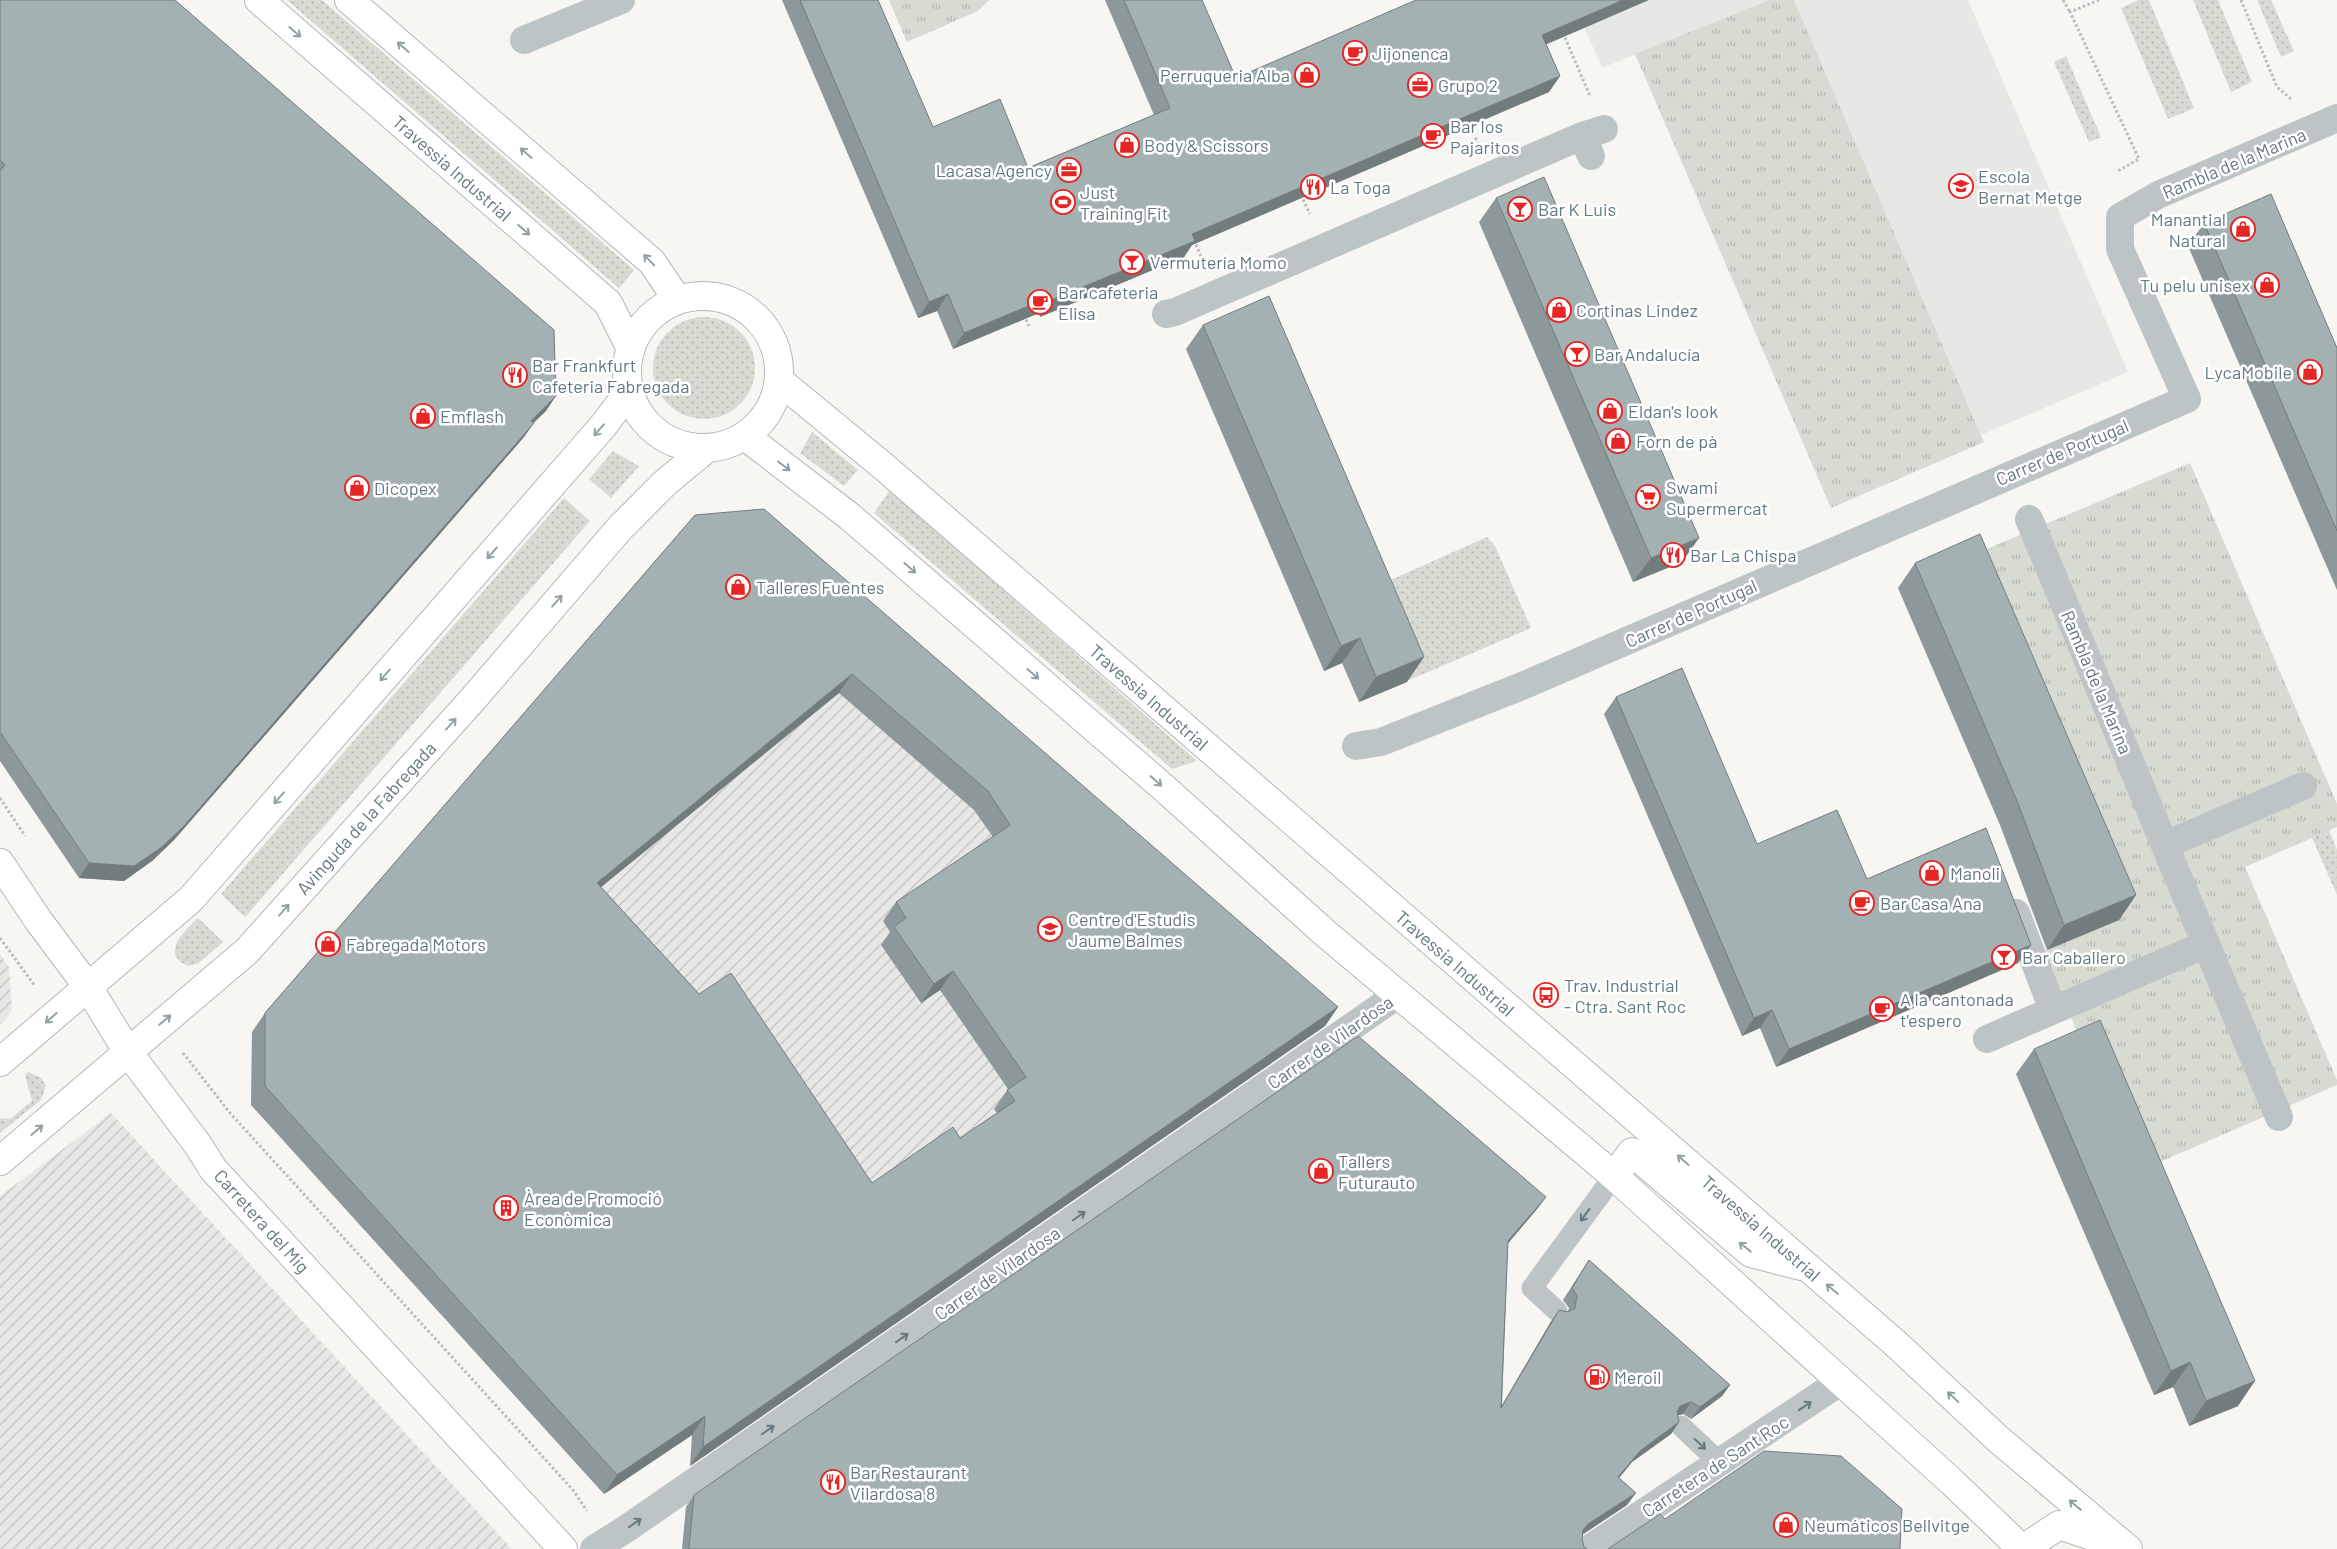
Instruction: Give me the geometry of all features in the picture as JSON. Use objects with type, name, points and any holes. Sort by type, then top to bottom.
[{"type":"street","name":"Travessia Industrial","points":[[258,0],[608,303],[630,347]]},
{"type":"street","points":[[349,0],[652,262],[677,300]]},
{"type":"street","points":[[524,40],[621,0]]},
{"type":"street","name":"Rambla de la Marina","points":[[2187,399],[2120,249],[2120,217],[2158,195],[2337,118]]},
{"type":"street","points":[[1166,314],[1175,312],[1492,175],[1592,140]]},
{"type":"street","points":[[703,294],[730,300],[754,314],[771,336],[779,355],[781,382],[766,416],[745,436],[726,446],[706,449],[670,441],[644,422],[628,392],[626,369],[630,347],[647,318],[677,300],[703,294]]},
{"type":"street","name":"Travessia Industrial","points":[[781,382],[883,466],[1895,1343],[1998,1439],[2127,1548]]},
{"type":"street","points":[[0,1062],[191,899],[603,426],[628,392]]},
{"type":"street","name":"Carrer de Portugal","points":[[1356,746],[1381,742],[1527,684],[2187,399]]},
{"type":"street","name":"Travessia Industrial","points":[[745,436],[849,516],[1164,788],[1325,933],[1614,1176],[1952,1482],[2022,1549],[2059,1526],[2127,1548]]},
{"type":"street","name":"Avinguda de la Fabregada","points":[[0,1162],[247,951],[473,698],[620,528],[666,482],[706,449]]},
{"type":"street","name":"Rambla de la Marina","points":[[2029,519],[2278,1118]]},
{"type":"street","points":[[2165,845],[2303,786]]},
{"type":"street","name":"Carretera del Mig","points":[[0,863],[38,920],[88,987],[128,1052],[198,1145],[213,1169],[563,1549]]},
{"type":"street","points":[[2008,893],[2054,1010]]},
{"type":"street","points":[[1987,1039],[2206,944]]},
{"type":"street","name":"Carrer de Vilardosa","points":[[601,1544],[1399,994]]},
{"type":"street","points":[[1614,1176],[1632,1152],[1751,1253],[1807,1268]]},
{"type":"street","name":"Carretera de Sant Roc","points":[[1589,1549],[1718,1461],[1840,1382]]},
{"type":"lane","points":[[1557,1311],[1532,1288],[1614,1176]]},
{"type":"lane","points":[[1681,1426],[1718,1461]]},
{"type":"path","points":[[2063,0],[2138,159],[2116,172]]},
{"type":"path","points":[[2070,12],[2099,0]]},
{"type":"path","points":[[2241,0],[2277,87],[2292,100]]},
{"type":"path","points":[[1561,28],[1592,140]]},
{"type":"path","points":[[1468,120],[1492,175]]},
{"type":"path","points":[[1301,193],[1324,248]]},
{"type":"path","points":[[1190,231],[1217,293]]},
{"type":"path","points":[[1022,309],[1029,326]]},
{"type":"path","points":[[0,798],[26,838]]},
{"type":"path","points":[[161,1024],[230,1113],[573,1490],[601,1544]]},
{"type":"shaded area","points":[[1573,0],[1769,0],[1602,68]]},
{"type":"shaded area","name":"Escola Bernat Metge","points":[[1794,0],[1968,0],[2128,372],[1981,435]]},
{"type":"shaded area","points":[[682,533],[1233,946],[760,1389],[604,1494],[251,1105],[252,1032]]},
{"type":"shaded area","points":[[0,954],[9,967],[12,1011],[0,1025]]},
{"type":"shaded area","points":[[111,1113],[512,1549],[0,1549],[0,1196]]},
{"type":"green space","points":[[287,0],[322,0],[634,270],[619,288]]},
{"type":"green space","points":[[889,0],[989,0],[978,11],[907,42]]},
{"type":"green space","points":[[1769,0],[1794,0],[1984,442],[1831,508],[1635,54]]},
{"type":"green space","points":[[2139,0],[2149,0],[2194,108],[2168,119],[2121,8]]},
{"type":"green space","points":[[2193,0],[2218,0],[2252,82],[2231,92]]},
{"type":"green space","points":[[2257,0],[2271,0],[2294,51],[2281,57]]},
{"type":"green space","points":[[2066,56],[2101,137],[2089,142],[2054,62]]},
{"type":"green space","points":[[704,317],[723,321],[740,332],[751,349],[755,368],[751,387],[740,404],[723,415],[704,419],[685,415],[668,404],[657,387],[653,368],[657,349],[668,332],[685,321]]},
{"type":"green space","points":[[812,432],[858,470],[844,486],[800,453]]},
{"type":"green space","points":[[613,451],[639,466],[611,498],[589,479]]},
{"type":"green space","points":[[2190,463],[2337,804],[2337,827],[2245,867],[2337,1080],[2337,1085],[2137,1172],[2043,952],[2070,940],[1963,559]]},
{"type":"green space","points":[[890,490],[1197,761],[1172,769],[874,513]]},
{"type":"green space","points":[[564,498],[590,521],[245,917],[221,894]]},
{"type":"green space","points":[[1487,537],[1495,546],[1531,628],[1407,681],[1386,582]]},
{"type":"green space","points":[[2329,830],[2337,850],[2337,895],[2312,838]]},
{"type":"green space","points":[[198,918],[223,942],[199,963],[189,966],[180,961],[175,949],[182,935]]},
{"type":"green space","points":[[28,1072],[41,1078],[46,1085],[41,1100],[0,1133],[0,1118],[10,1119],[32,1101],[25,1075]]},
{"type":"building","points":[[0,0],[175,0],[554,330],[556,396],[531,421],[534,423],[184,826],[162,847],[134,866],[89,863],[0,732],[0,171],[5,165],[0,160]]},
{"type":"building","points":[[800,0],[878,0],[933,127],[1000,99],[1028,168],[1170,108],[1124,0],[1202,0],[1236,78],[1416,0],[1623,0],[1542,35],[1560,76],[1192,234],[1195,241],[1051,300],[1050,297],[964,333],[948,294],[929,302]]},
{"type":"building","points":[[1544,177],[1699,538],[1651,558],[1496,198]]},
{"type":"building","points":[[2271,194],[2337,348],[2337,531],[2204,223]]},
{"type":"building","points":[[1269,296],[1424,657],[1376,677],[1360,638],[1341,646],[1203,325]]},
{"type":"building","points":[[764,509],[1338,1007],[703,1447],[705,1416],[617,1475],[265,1086],[265,1013],[695,515]],"holes":[[[852,674],[988,791],[1010,825],[896,902],[906,918],[894,927],[934,984],[953,971],[1026,1077],[1007,1090],[1015,1101],[960,1138],[953,1127],[872,1183],[731,973],[699,994],[597,883]]]},
{"type":"building","points":[[1980,534],[2136,895],[2064,925],[2017,801],[1915,563]]},
{"type":"building","points":[[1682,668],[1757,844],[1837,810],[1867,879],[1986,828],[2031,945],[1789,1049],[1772,1010],[1754,1018],[1616,697]]},
{"type":"building","points":[[2100,1020],[2255,1381],[2206,1401],[2190,1362],[2171,1371],[2034,1049]]},
{"type":"building","points":[[1358,1036],[1546,1197],[1508,1241],[1501,1408],[1559,1310],[1568,1312],[1575,1308],[1577,1296],[1572,1288],[1589,1260],[1730,1385],[1700,1407],[1691,1402],[1680,1406],[1677,1412],[1679,1422],[1640,1451],[1618,1477],[1636,1493],[1588,1524],[1583,1530],[1582,1539],[1584,1547],[1587,1549],[689,1549],[694,1495]]},
{"type":"building","points":[[1764,1451],[1841,1456],[1902,1509],[1900,1549],[1608,1549],[1660,1514],[1665,1519]]},
{"type":"place","name":"Jijonenca","points":[[1355,53]]},
{"type":"place","name":"Perruqueria Alba","points":[[1307,75]]},
{"type":"place","name":"Grupo 2","points":[[1420,85]]},
{"type":"place","name":"Bar los Pajaritos","points":[[1433,136]]},
{"type":"place","name":"Body & Scissors","points":[[1127,145]]},
{"type":"place","name":"Lacasa Agency","points":[[1069,170]]},
{"type":"place","name":"Escola Bernat Metge","points":[[1961,186]]},
{"type":"place","name":"La Toga","points":[[1313,187]]},
{"type":"place","name":"Just Training Fit","points":[[1063,202]]},
{"type":"place","name":"Bar K Luis","points":[[1520,209]]},
{"type":"place","name":"Manantial Natural","points":[[2243,229]]},
{"type":"place","name":"Vermutería Momo","points":[[1132,262]]},
{"type":"place","name":"Tu pelu unisex","points":[[2267,285]]},
{"type":"place","name":"Bar cafeteria Elisa","points":[[1040,302]]},
{"type":"place","name":"Cortinas Lindez","points":[[1559,310]]},
{"type":"place","name":"Bar Andalucía","points":[[1577,354]]},
{"type":"place","name":"LycaMobile","points":[[2310,372]]},
{"type":"place","name":"Bar Frankfurt Cafeteria Fabregada","points":[[515,375]]},
{"type":"place","name":"Eldan's look","points":[[1610,411]]},
{"type":"place","name":"Emflash","points":[[423,416]]},
{"type":"place","name":"Forn de pà","points":[[1618,441]]},
{"type":"place","name":"Dicopex","points":[[357,488]]},
{"type":"place","name":"Swami Supermercat","points":[[1648,497]]},
{"type":"place","name":"Bar La Chispa","points":[[1673,555]]},
{"type":"place","name":"Talleres Fuentes","points":[[738,587]]},
{"type":"place","name":"Manoli","points":[[1932,873]]},
{"type":"place","name":"Bar Casa Ana","points":[[1862,903]]},
{"type":"place","name":"Centre d'Estudis Jaume Balmes","points":[[1050,929]]},
{"type":"place","name":"Fabregada Motors","points":[[328,944]]},
{"type":"place","name":"Bar Caballero","points":[[2004,957]]},
{"type":"place","name":"Trav. Industrial - Ctra. Sant Roc","points":[[1546,995]]},
{"type":"place","name":"A la cantonada t'espero","points":[[1882,1009]]},
{"type":"place","name":"Tallers Futurauto","points":[[1321,1171]]},
{"type":"place","name":"Àrea de Promoció Econòmica","points":[[506,1208]]},
{"type":"place","name":"Meroil","points":[[1597,1377]]},
{"type":"place","name":"Bar Restaurant Vilardosa 8","points":[[833,1482]]},
{"type":"place","name":"Neumáticos Bellvitge","points":[[1786,1525]]}]
